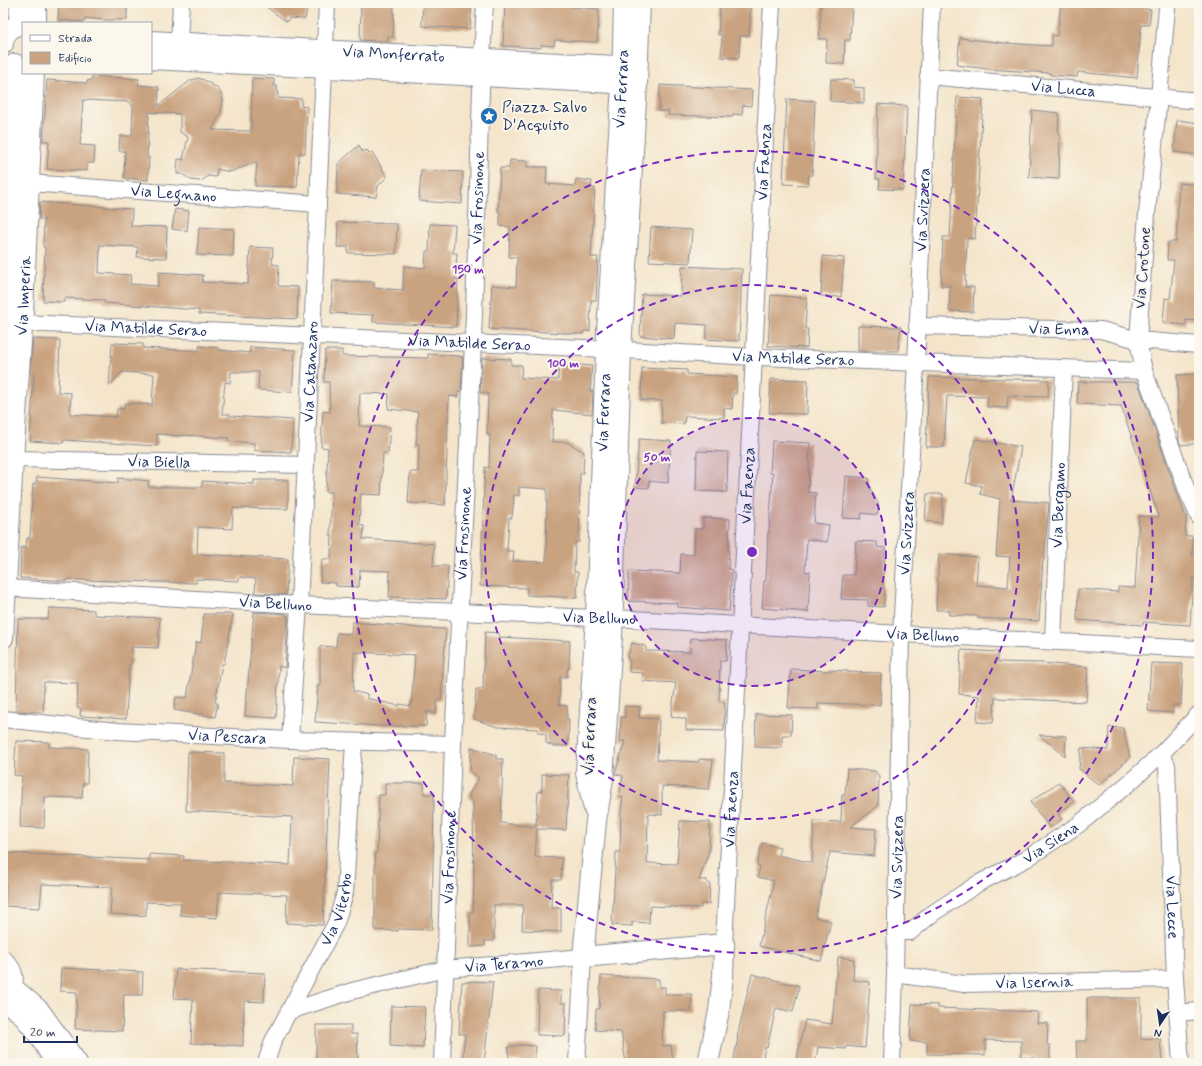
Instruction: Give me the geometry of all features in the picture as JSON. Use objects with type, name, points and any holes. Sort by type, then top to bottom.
[{"type":"street","name":"Via Imperia","points":[[3,638],[13,459],[11,322],[17,78],[12,43],[19,20],[20,3]]},
{"type":"street","name":"Via Imperia","points":[[25,22],[36,3]]},
{"type":"street","points":[[179,42],[181,3]]},
{"type":"street","name":"Via Catanzaro","points":[[290,740],[299,605],[327,3]]},
{"type":"street","name":"Via Frosinone","points":[[442,1063],[453,744],[473,344],[481,67],[485,3]]},
{"type":"street","name":"Via Ferrara","points":[[624,3],[630,75]]},
{"type":"street","name":"Via Ferrara","points":[[577,1063],[583,957],[596,820],[586,773],[605,618],[613,349],[630,75],[640,3]]},
{"type":"street","name":"Via Faenza","points":[[708,1063],[723,976],[772,3]]},
{"type":"street","name":"Via Svizzera","points":[[892,1063],[901,634],[916,363],[932,3]]},
{"type":"street","name":"Via Crotone","points":[[1167,8],[1147,213],[1138,340],[1144,371],[1188,493],[1199,517]]},
{"type":"street","name":"Via Imperia","points":[[12,43],[22,26]]},
{"type":"street","name":"Via Monferrato","points":[[152,41],[179,42],[324,59]]},
{"type":"street","name":"Via Monferrato","points":[[152,60],[324,59],[630,75]]},
{"type":"street","name":"Via Imperia","points":[[3,394],[29,183],[34,74]]},
{"type":"street","name":"Via Lucca","points":[[928,76],[1199,101]]},
{"type":"street","name":"Via Legnano","points":[[29,183],[318,204]]},
{"type":"street","name":"Via Matilde Serao","points":[[11,322],[473,344],[613,349],[754,357],[916,363]]},
{"type":"street","name":"Via Enna","points":[[917,326],[1101,330],[1138,340],[1199,345]]},
{"type":"street","points":[[916,363],[1144,371]]},
{"type":"street","name":"Via Bergamo","points":[[1053,642],[1064,368]]},
{"type":"street","name":"Via Biella","points":[[13,459],[306,465]]},
{"type":"street","name":"Via Belluno","points":[[5,588],[299,605],[605,618],[1197,650]]},
{"type":"street","name":"Via Siena","points":[[895,932],[910,932],[933,913],[979,883],[1026,859],[1078,825],[1129,783],[1161,754],[1194,719],[1199,707]]},
{"type":"street","name":"Via Pescara","points":[[3,719],[117,732],[290,740],[453,744]]},
{"type":"street","name":"Via Viterbo","points":[[266,1063],[273,1041],[336,923],[345,893],[354,742]]},
{"type":"street","name":"Via Lecce","points":[[1161,754],[1167,765],[1175,979],[1181,1063]]},
{"type":"street","name":"Via Teramo","points":[[290,1011],[352,991],[445,969],[724,944]]},
{"type":"street","points":[[4,960],[10,968],[13,977],[6,996]]},
{"type":"street","name":"Via Isernia","points":[[895,974],[964,984],[1175,979]]},
{"type":"street","points":[[6,996],[38,1034],[56,1063]]},
{"type":"street","points":[[6,996],[38,1010],[76,1063]]},
{"type":"street","points":[[1178,1012],[1199,1011]]},
{"type":"building","points":[[59,3],[127,3],[127,20],[85,18],[84,22],[58,20]]},
{"type":"building","points":[[261,3],[308,3],[305,19],[289,18],[287,22]]},
{"type":"building","points":[[361,3],[394,3],[393,37],[388,36],[388,41],[360,40]]},
{"type":"building","points":[[423,3],[472,3],[470,29],[422,26]]},
{"type":"building","points":[[505,3],[570,3],[570,7],[599,9],[597,42],[555,40],[554,46],[541,45],[541,48],[503,46]]},
{"type":"building","points":[[720,3],[751,3],[749,36],[740,36],[739,58],[721,57],[722,35],[718,35]]},
{"type":"building","points":[[821,3],[852,3],[850,40],[845,40],[844,64],[826,63],[827,39],[819,39]]},
{"type":"building","points":[[1061,3],[1146,3],[1145,9],[1151,10],[1149,25],[1141,25],[1137,78],[1078,72],[1077,77],[1050,75],[1050,73],[987,69],[957,65],[960,38],[1052,46],[1052,35],[1057,36]]},
{"type":"building","points":[[92,76],[139,79],[138,85],[159,87],[158,106],[190,81],[198,78],[204,80],[217,88],[221,93],[223,100],[221,112],[212,130],[251,131],[252,78],[274,79],[274,86],[277,86],[278,98],[302,99],[301,106],[307,107],[305,153],[299,153],[297,187],[255,186],[257,162],[230,172],[217,169],[216,177],[208,176],[200,181],[191,180],[182,174],[177,174],[178,159],[183,160],[188,137],[180,132],[180,114],[149,112],[147,157],[149,157],[148,180],[124,178],[125,151],[119,151],[120,136],[132,136],[133,105],[130,105],[130,102],[83,100],[80,145],[95,146],[94,163],[87,163],[87,171],[47,169],[49,141],[43,141],[47,80],[87,83],[88,80],[91,81]]},
{"type":"building","points":[[831,79],[854,80],[854,87],[864,88],[864,103],[830,101]]},
{"type":"building","points":[[660,85],[752,90],[751,106],[743,105],[742,115],[733,114],[733,117],[668,115],[669,111],[659,111]]},
{"type":"building","points":[[957,97],[983,99],[975,239],[967,238],[965,287],[974,287],[973,312],[949,311],[950,286],[941,286],[943,237],[950,237]]},
{"type":"building","points":[[787,99],[815,101],[812,175],[809,175],[808,185],[783,184]]},
{"type":"building","points":[[878,104],[907,106],[903,190],[879,189],[880,179],[876,179]]},
{"type":"building","points":[[1032,110],[1059,113],[1059,179],[1029,177]]},
{"type":"building","points":[[1177,120],[1199,123],[1199,155],[1174,152]]},
{"type":"building","points":[[359,145],[362,152],[367,150],[369,153],[372,152],[387,177],[378,186],[376,197],[337,194],[338,164]]},
{"type":"building","points":[[510,160],[527,161],[527,167],[547,167],[546,184],[575,186],[576,179],[592,181],[591,188],[595,188],[591,257],[598,257],[596,300],[591,300],[590,331],[584,331],[583,334],[489,329],[492,285],[516,287],[517,257],[509,257],[510,227],[500,226],[500,212],[498,212],[500,168],[509,168]]},
{"type":"building","points":[[421,170],[463,172],[462,204],[419,201]]},
{"type":"building","points":[[1179,183],[1199,185],[1199,247],[1196,282],[1199,282],[1199,321],[1186,320],[1186,325],[1163,323],[1165,298],[1170,299],[1174,260],[1167,260],[1168,242],[1176,242]]},
{"type":"building","points":[[40,202],[132,209],[131,226],[167,227],[166,258],[137,257],[138,247],[100,245],[99,273],[131,275],[130,284],[158,286],[159,272],[203,275],[202,282],[248,284],[250,247],[273,248],[272,264],[279,265],[278,286],[298,287],[297,319],[199,314],[199,310],[104,303],[104,300],[64,298],[64,302],[43,301],[45,247],[43,247],[44,219],[39,219]]},
{"type":"building","points":[[175,209],[189,211],[187,231],[172,229]]},
{"type":"building","points":[[338,222],[397,224],[396,254],[348,253],[348,247],[337,247]]},
{"type":"building","points":[[430,224],[455,225],[453,253],[457,253],[455,279],[458,279],[456,327],[373,322],[373,315],[331,313],[333,281],[374,282],[374,288],[403,290],[404,266],[425,268],[426,251],[429,251]]},
{"type":"building","points":[[199,227],[234,229],[233,256],[197,255]]},
{"type":"building","points":[[651,227],[692,230],[690,263],[649,261]]},
{"type":"building","points":[[823,256],[844,258],[841,297],[821,296]]},
{"type":"building","points":[[682,266],[742,269],[739,341],[706,339],[707,325],[675,323],[674,339],[640,336],[642,294],[681,296]]},
{"type":"building","points":[[771,295],[807,298],[805,329],[808,329],[807,348],[768,346]]},
{"type":"building","points":[[858,326],[901,327],[898,351],[858,351]]},
{"type":"building","points":[[33,339],[60,340],[58,392],[71,393],[70,414],[116,417],[117,409],[124,409],[125,403],[152,405],[154,374],[122,372],[109,386],[112,343],[143,344],[143,348],[199,351],[199,346],[219,348],[219,350],[250,353],[250,347],[295,350],[292,392],[258,390],[259,372],[231,372],[230,383],[225,382],[222,414],[230,414],[230,416],[293,420],[291,452],[254,450],[254,443],[228,441],[229,438],[183,435],[157,434],[157,446],[64,440],[63,443],[30,441],[34,373],[30,373]]},
{"type":"building","points":[[325,350],[342,350],[342,356],[428,358],[428,354],[463,357],[461,392],[458,391],[458,397],[449,396],[445,505],[408,503],[410,472],[418,472],[419,444],[416,444],[418,412],[388,409],[389,394],[360,393],[359,426],[390,427],[388,453],[383,453],[381,495],[361,494],[359,525],[364,526],[363,539],[434,544],[433,566],[448,566],[446,599],[389,597],[390,571],[360,570],[359,587],[336,586],[336,583],[320,582],[322,559],[331,559],[332,535],[330,535],[332,492],[326,492],[328,448],[321,447],[323,411],[330,412],[329,382],[324,382]]},
{"type":"building","points":[[482,358],[511,359],[511,365],[522,365],[521,378],[558,380],[559,363],[592,366],[590,391],[593,391],[592,414],[553,410],[552,442],[567,442],[584,452],[583,474],[580,473],[579,542],[575,542],[574,572],[578,572],[577,598],[527,595],[527,588],[480,586],[485,467],[489,468],[490,435],[487,434],[488,393],[480,393]],"holes":[[[519,487],[547,489],[546,562],[513,561],[514,551],[507,551],[509,518],[512,518],[514,495],[519,496]]]},
{"type":"building","points":[[642,368],[687,370],[687,374],[737,377],[736,394],[733,393],[732,409],[724,408],[724,418],[685,416],[684,424],[661,423],[662,401],[641,400]]},
{"type":"building","points":[[1199,374],[1199,443],[1181,445],[1179,441],[1177,375]]},
{"type":"building","points":[[929,377],[1049,380],[1048,397],[1008,396],[1007,408],[987,407],[988,397],[947,396],[944,447],[926,447]]},
{"type":"building","points":[[771,379],[808,380],[807,414],[769,413]]},
{"type":"building","points":[[1078,382],[1138,382],[1186,518],[1185,536],[1193,536],[1192,555],[1199,555],[1199,578],[1193,578],[1190,625],[1143,622],[1143,625],[1077,620],[1078,589],[1118,592],[1118,587],[1135,588],[1139,516],[1159,517],[1121,406],[1077,404]]},
{"type":"building","points":[[639,439],[671,441],[668,483],[649,481],[649,488],[635,487]]},
{"type":"building","points":[[975,439],[1021,447],[1011,500],[1049,503],[1039,621],[977,618],[978,616],[949,615],[949,610],[936,610],[939,554],[978,557],[976,585],[1008,587],[1010,557],[996,556],[1000,499],[980,494],[982,486],[966,483]]},
{"type":"building","points":[[772,441],[810,443],[808,492],[816,493],[814,523],[829,525],[827,542],[807,539],[805,571],[810,572],[808,612],[762,608],[764,581],[766,581],[773,473],[770,473]]},
{"type":"building","points":[[697,451],[728,452],[727,492],[696,491]]},
{"type":"building","points":[[846,476],[869,478],[868,484],[879,505],[877,515],[862,513],[861,519],[843,518]]},
{"type":"building","points":[[37,477],[118,483],[118,478],[149,481],[148,487],[202,487],[202,481],[254,484],[254,480],[288,480],[288,509],[233,508],[232,529],[198,527],[197,554],[288,559],[286,595],[255,593],[256,579],[240,577],[239,581],[196,579],[196,583],[67,579],[67,581],[20,578],[21,547],[26,548],[27,538],[30,538],[33,484],[36,484]]},
{"type":"building","points":[[927,494],[943,494],[942,523],[925,521]]},
{"type":"building","points":[[703,518],[730,519],[728,569],[732,570],[729,611],[677,607],[678,603],[628,601],[629,571],[680,573],[681,554],[694,555],[695,529],[703,529]]},
{"type":"building","points":[[856,541],[877,542],[877,547],[885,548],[883,587],[884,607],[868,606],[868,600],[841,599],[843,575],[854,575]]},
{"type":"building","points":[[49,608],[94,610],[94,615],[160,618],[158,648],[132,647],[131,665],[129,665],[126,719],[80,716],[81,708],[77,708],[78,683],[44,682],[43,712],[16,711],[18,619],[48,619]]},
{"type":"building","points":[[254,612],[286,614],[285,615],[288,616],[285,668],[279,666],[276,718],[245,716]]},
{"type":"building","points":[[204,614],[233,614],[215,703],[218,703],[215,717],[174,710],[176,697],[187,698],[196,642],[201,643]]},
{"type":"building","points":[[352,622],[446,629],[441,700],[437,700],[436,714],[427,711],[426,726],[380,726],[315,722],[318,685],[320,685],[320,646],[336,647],[337,633],[351,634]],"holes":[[[354,652],[415,655],[411,706],[399,704],[399,706],[366,698],[368,695],[353,691]]]},
{"type":"building","points":[[485,632],[499,633],[499,637],[570,641],[569,669],[567,669],[567,677],[560,677],[559,705],[567,706],[567,719],[569,719],[568,746],[553,746],[546,743],[546,734],[538,733],[538,729],[498,727],[474,719],[476,689],[483,689]]},
{"type":"building","points":[[691,638],[727,640],[726,661],[720,661],[719,702],[725,702],[724,731],[686,730],[686,719],[671,716],[676,683],[642,681],[643,673],[629,672],[630,660],[627,659],[632,643],[646,646],[646,651],[690,652]]},
{"type":"building","points":[[961,650],[998,652],[998,662],[1041,663],[1088,667],[1086,702],[995,698],[993,723],[977,722],[979,696],[959,694]]},
{"type":"building","points":[[1151,663],[1183,664],[1181,705],[1173,705],[1173,713],[1148,711]]},
{"type":"building","points":[[791,669],[881,673],[880,705],[818,703],[818,709],[788,708]]},
{"type":"building","points":[[625,706],[640,707],[639,718],[659,719],[657,760],[699,762],[699,759],[713,760],[709,789],[662,786],[662,815],[648,814],[647,863],[677,864],[680,821],[710,822],[709,851],[699,880],[707,880],[707,883],[710,884],[709,904],[701,904],[701,908],[650,906],[649,923],[632,922],[632,926],[612,925],[616,852],[620,852],[621,811],[623,797],[619,797],[623,776],[615,774],[625,741],[620,741],[621,717],[625,717]]},
{"type":"building","points":[[756,714],[792,715],[791,735],[782,735],[782,748],[755,747]]},
{"type":"building","points":[[1109,727],[1123,728],[1130,758],[1099,785],[1079,769],[1081,748],[1108,750]]},
{"type":"building","points":[[1039,735],[1066,736],[1065,756]]},
{"type":"building","points":[[16,741],[49,742],[49,747],[88,749],[87,783],[83,783],[82,798],[45,797],[44,828],[20,827],[22,776],[14,775]]},
{"type":"building","points":[[471,747],[496,755],[496,759],[503,759],[501,823],[536,827],[538,791],[542,791],[542,774],[569,775],[566,830],[537,829],[535,857],[562,858],[561,880],[552,880],[551,908],[561,908],[561,932],[522,930],[523,905],[494,905],[494,941],[485,941],[485,946],[470,947],[470,912],[473,912],[474,881],[473,802],[469,798],[469,794],[479,778],[470,771]]},
{"type":"building","points":[[188,752],[224,753],[224,783],[293,786],[294,757],[330,759],[323,925],[286,923],[287,895],[219,892],[217,918],[180,915],[181,903],[146,902],[146,916],[110,914],[112,887],[42,884],[40,908],[5,906],[7,853],[149,860],[149,854],[184,856],[183,860],[290,865],[292,817],[186,811]]},
{"type":"building","points":[[847,769],[875,771],[879,776],[878,806],[850,827],[876,829],[874,856],[830,852],[815,917],[831,921],[821,961],[759,946],[774,881],[758,877],[760,866],[757,865],[762,843],[780,847],[778,855],[812,863],[814,821],[841,822],[842,795],[845,795]]},
{"type":"building","points":[[1059,782],[1074,802],[1058,814],[1062,819],[1050,828],[1030,802]]},
{"type":"building","points":[[385,783],[424,783],[424,794],[434,794],[432,930],[375,930],[375,853],[377,853],[379,795],[385,795]]},
{"type":"building","points":[[838,957],[854,959],[853,980],[870,982],[865,1048],[846,1046],[846,1049],[818,1047],[815,1063],[796,1063],[805,1020],[832,1024]]},
{"type":"building","points":[[61,968],[143,972],[142,995],[124,995],[122,1031],[75,1029],[77,992],[60,991]]},
{"type":"building","points":[[176,969],[265,973],[264,1002],[244,1001],[243,1046],[191,1043],[193,999],[174,998]]},
{"type":"building","points":[[752,974],[799,986],[793,1012],[776,1008],[762,1063],[733,1063],[737,1037]]},
{"type":"building","points":[[601,976],[659,979],[659,987],[665,987],[665,994],[692,994],[691,1011],[663,1011],[662,1046],[671,1045],[673,1063],[626,1063],[621,1032],[595,1030],[596,1009],[599,1009]]},
{"type":"building","points":[[462,982],[493,982],[484,1063],[462,1063],[465,1034],[459,1034]]},
{"type":"building","points":[[538,990],[561,991],[561,1003],[566,1003],[565,1036],[537,1035]]},
{"type":"building","points":[[1087,998],[1141,998],[1141,1039],[1160,1038],[1162,1063],[1077,1063],[1076,1041],[1087,1041]]},
{"type":"building","points":[[912,1004],[938,1005],[938,1008],[1038,1012],[1037,1023],[1048,1023],[1047,1045],[1050,1045],[1050,1061],[1035,1061],[1035,1058],[1021,1057],[1021,1041],[985,1040],[985,1055],[927,1054],[927,1042],[910,1041]]},
{"type":"building","points":[[391,1006],[425,1007],[423,1048],[390,1046]]},
{"type":"building","points":[[316,1025],[351,1025],[351,1034],[357,1034],[358,1063],[316,1063]]},
{"type":"building","points":[[521,1045],[536,1046],[535,1063],[509,1060],[508,1047]]},
{"type":"place","name":"Piazza Salvo D'Acquisto","points":[[489,116]]}]
